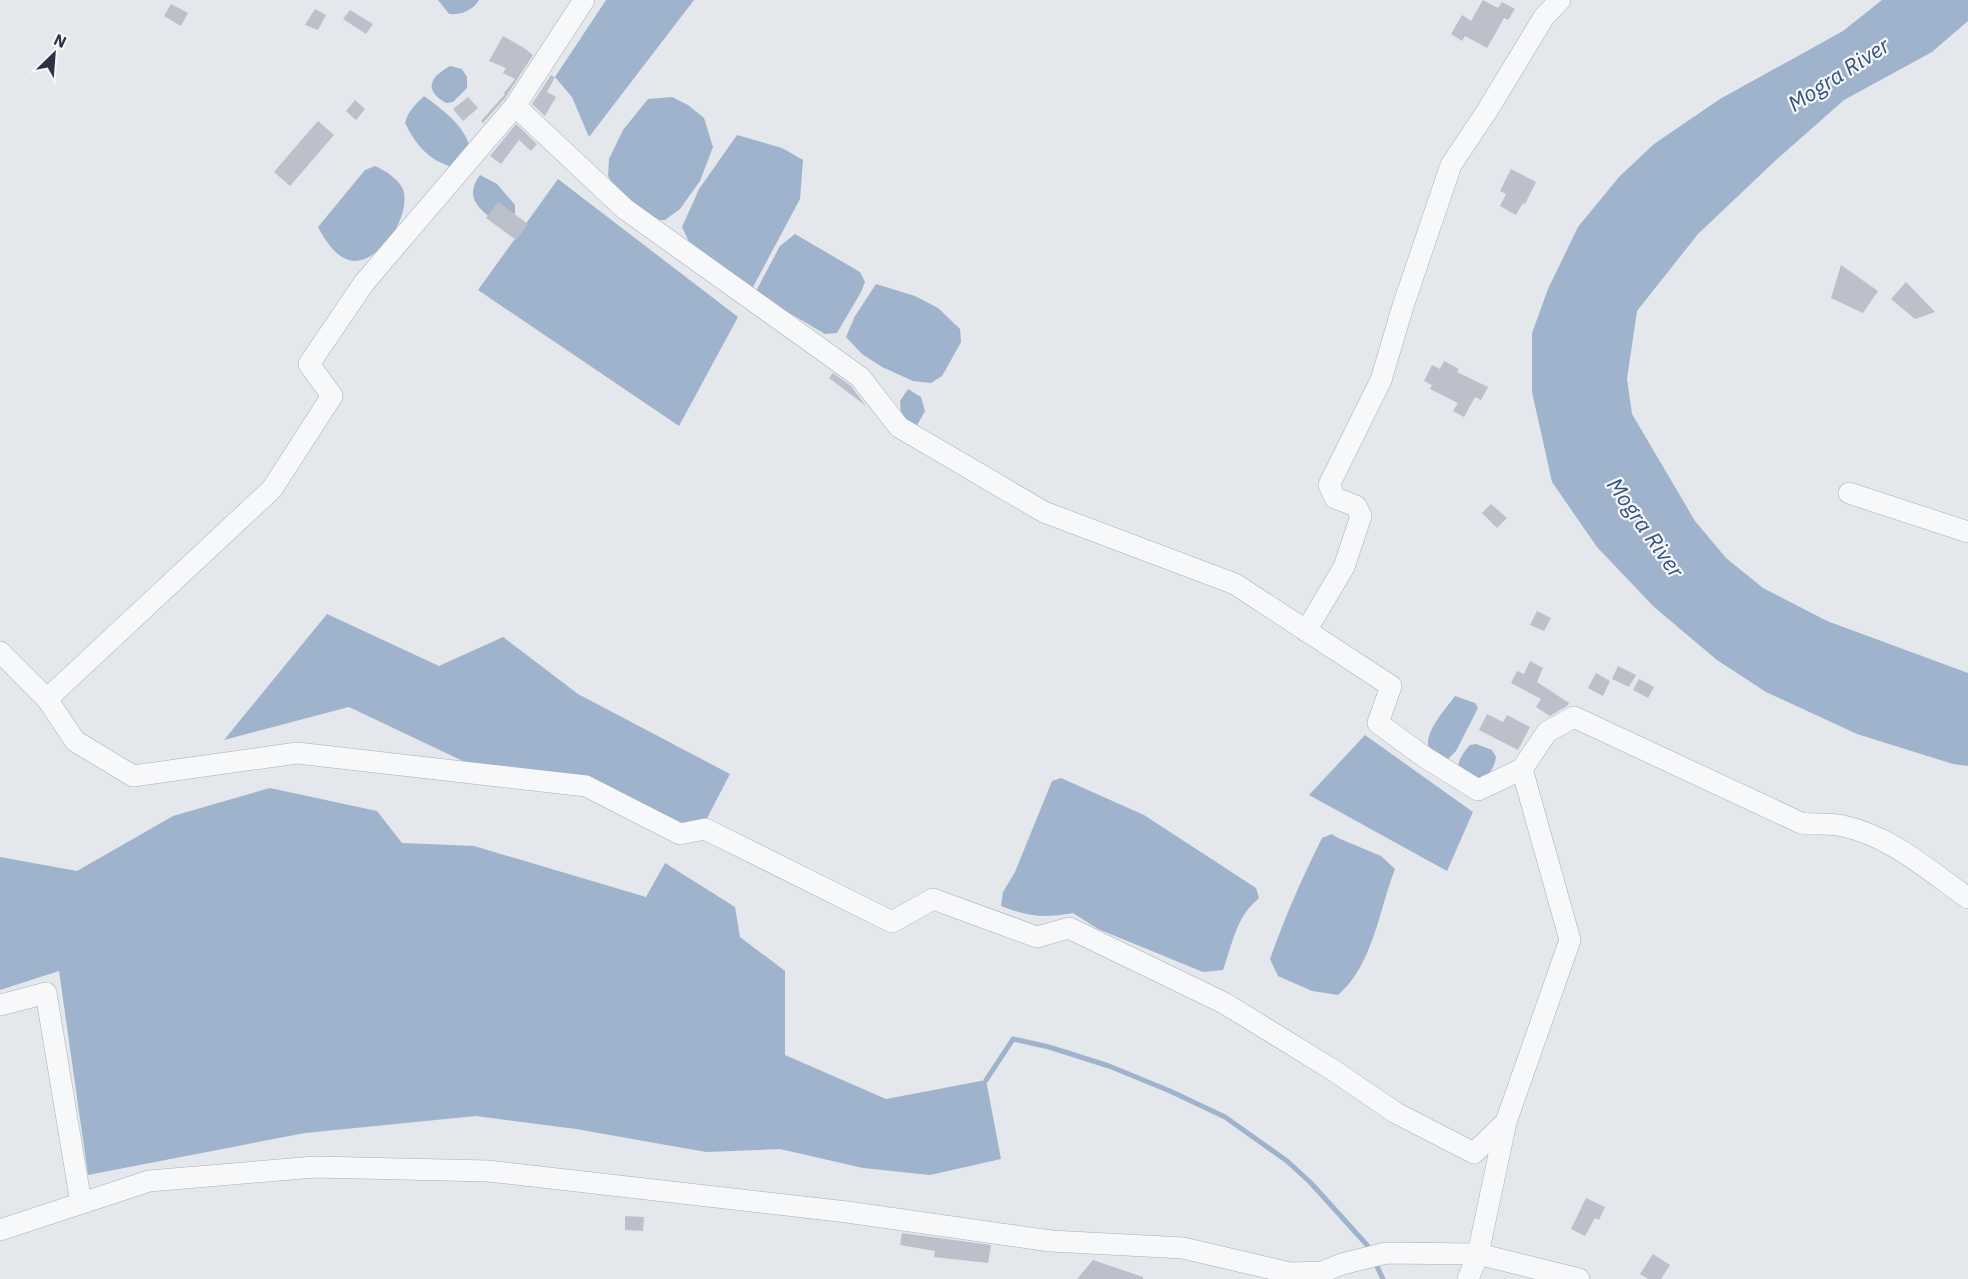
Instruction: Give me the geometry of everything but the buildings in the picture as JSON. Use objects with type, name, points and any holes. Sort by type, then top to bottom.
[{"type":"street","points":[[47,699],[272,489],[332,396],[309,364],[364,283],[515,106],[584,0]]},
{"type":"street","points":[[1306,631],[1344,567],[1361,516],[1356,506],[1335,498],[1329,484],[1381,380],[1403,306],[1451,165],[1544,18],[1560,0]]},
{"type":"street","points":[[515,106],[625,209],[860,377],[899,427],[1044,512],[1235,584],[1391,686],[1378,723],[1423,756],[1479,790],[1522,769],[1547,732],[1574,717],[1801,823],[1818,826],[1842,825],[1870,835],[1901,851],[1968,898]]},
{"type":"street","points":[[1850,493],[1968,532]]},
{"type":"street","points":[[0,652],[47,699],[75,741],[133,776],[297,753],[586,786],[680,834],[705,829],[892,922],[933,899],[1037,937],[1069,928],[1224,1002],[1333,1070],[1396,1113],[1474,1153],[1506,1122]]},
{"type":"street","points":[[1468,1279],[1478,1254],[1506,1122],[1570,940],[1522,769]]},
{"type":"street","points":[[0,1005],[46,993],[81,1203]]},
{"type":"street","points":[[0,1230],[149,1181],[315,1167],[488,1172],[847,1212],[1051,1241],[1183,1248],[1290,1273],[1348,1271],[1386,1253],[1478,1254],[1579,1279]]},
{"type":"water","points":[[438,0],[479,0],[470,10],[449,14]]},
{"type":"water","points":[[606,0],[694,0],[589,137],[572,97],[555,77]]},
{"type":"water","name":"Mogra River","points":[[1882,0],[1968,0],[1968,21],[1932,52],[1844,100],[1698,234],[1637,311],[1627,379],[1632,414],[1695,521],[1726,558],[1763,588],[1827,621],[1968,673],[1968,766],[1953,764],[1857,734],[1766,692],[1717,660],[1654,607],[1597,547],[1552,482],[1532,392],[1532,333],[1548,289],[1578,227],[1619,177],[1654,144],[1720,99],[1843,31]]},
{"type":"water","points":[[450,66],[462,69],[467,77],[467,88],[453,102],[446,103],[434,93],[432,84],[443,70]]},
{"type":"water","points":[[424,96],[453,119],[468,142],[471,151],[453,167],[437,161],[424,151],[405,123],[410,112]]},
{"type":"water","points":[[672,97],[688,105],[704,118],[713,147],[700,181],[680,209],[665,220],[650,220],[619,195],[608,176],[609,159],[623,130],[648,99]]},
{"type":"water","points":[[737,135],[782,148],[803,160],[800,199],[753,287],[736,280],[690,244],[682,227],[699,189]]},
{"type":"water","points":[[375,166],[393,177],[403,189],[402,214],[391,236],[374,254],[364,259],[348,260],[332,248],[318,227],[365,170]]},
{"type":"water","points":[[480,175],[497,184],[515,205],[515,214],[495,221],[479,207],[473,196],[473,190]]},
{"type":"water","points":[[558,179],[738,317],[679,426],[478,290]]},
{"type":"water","points":[[795,234],[860,272],[865,282],[837,333],[825,334],[755,293],[780,246]]},
{"type":"water","points":[[876,284],[915,296],[938,308],[960,329],[961,342],[942,376],[931,383],[913,381],[882,367],[862,354],[846,337],[855,316]]},
{"type":"water","points":[[908,389],[921,397],[925,411],[915,429],[901,415],[900,401]]},
{"type":"water","points":[[327,614],[439,666],[503,637],[578,694],[730,774],[705,822],[680,822],[561,774],[467,763],[349,707],[224,740]]},
{"type":"water","points":[[1455,696],[1475,703],[1478,708],[1456,751],[1446,761],[1435,756],[1429,749],[1428,740],[1436,722]]},
{"type":"water","points":[[1365,735],[1473,812],[1447,871],[1309,795]]},
{"type":"water","points":[[1476,744],[1492,750],[1496,757],[1491,771],[1478,779],[1458,769],[1464,753],[1470,745]]},
{"type":"water","points":[[1061,778],[1144,815],[1256,888],[1259,898],[1247,910],[1238,926],[1223,970],[1203,972],[1098,929],[1073,913],[1053,916],[1036,915],[1001,906],[1003,892],[1015,872],[1052,781]]},
{"type":"water","points":[[270,788],[377,811],[402,843],[474,846],[646,897],[665,863],[735,907],[740,937],[785,971],[785,1055],[886,1099],[986,1080],[1001,1159],[930,1175],[863,1168],[780,1149],[706,1152],[576,1129],[476,1116],[305,1133],[88,1175],[59,971],[0,990],[0,857],[77,871],[173,816]]},
{"type":"water","points":[[1332,834],[1381,856],[1395,869],[1367,953],[1350,983],[1338,995],[1312,991],[1278,976],[1270,959],[1294,898],[1322,838]]},
{"type":"waterway","points":[[986,1080],[1013,1039],[1049,1047],[1109,1066],[1170,1091],[1225,1117],[1287,1161],[1310,1182],[1370,1251]]},
{"type":"waterway","points":[[1374,1260],[1383,1279]]}]
